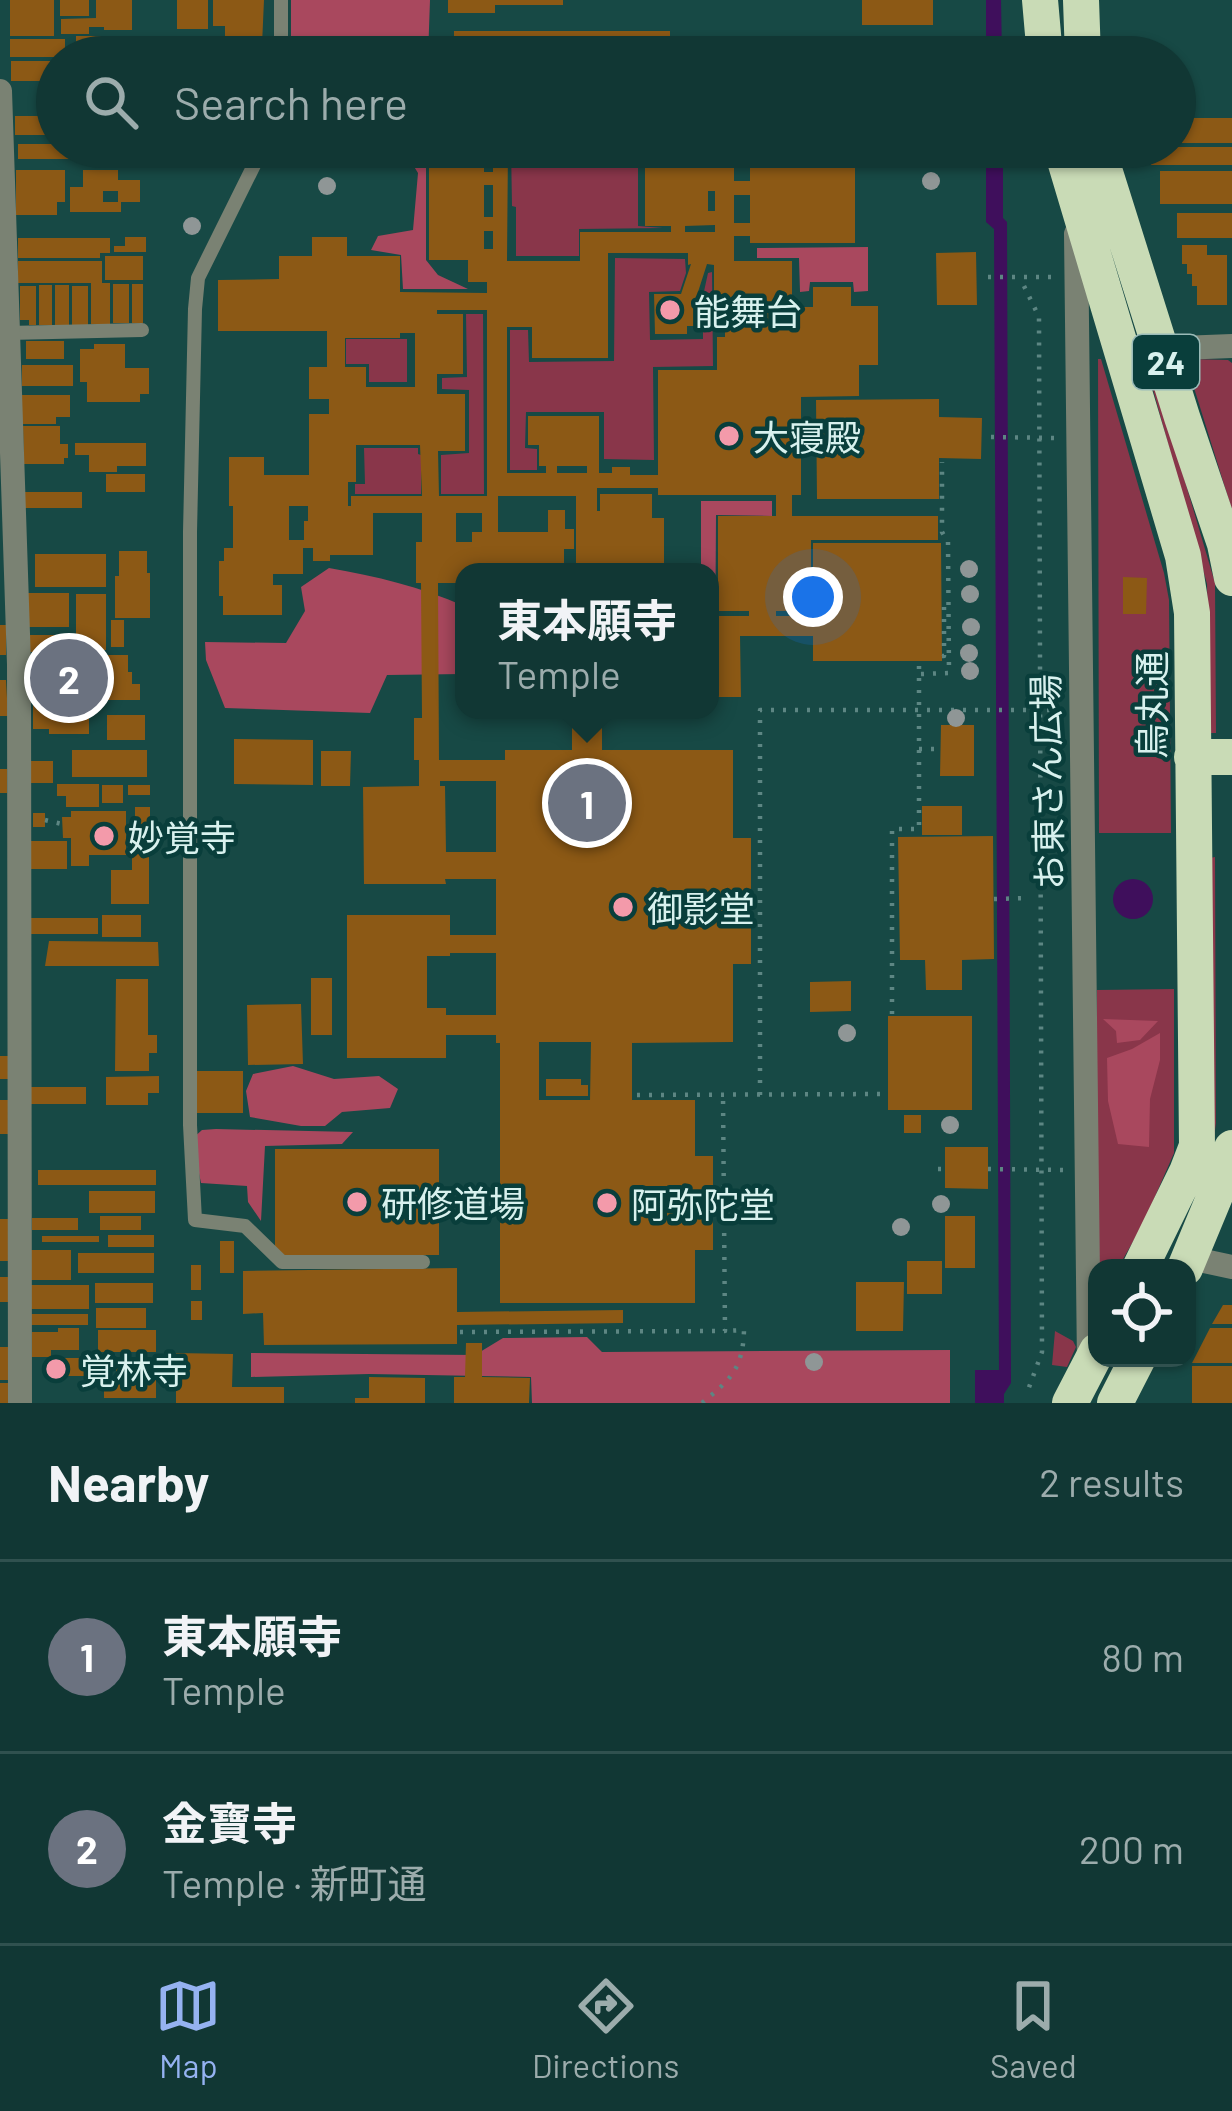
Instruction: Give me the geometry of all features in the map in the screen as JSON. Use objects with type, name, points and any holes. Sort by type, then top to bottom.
[{"type":"highway","points":[[1040,0],[1043,36]]},
{"type":"highway","points":[[1081,0],[1082,36]]},
{"type":"highway","name":"烏丸通","points":[[1067,168],[1189,583],[1192,613],[1197,1146],[1144,1259]]},
{"type":"highway","name":"24","points":[[1104,168],[1232,578]]},
{"type":"highway","points":[[1192,757],[1232,757]]},
{"type":"highway","points":[[1187,1172],[1231,1157]]},
{"type":"highway","points":[[1190,1259],[1231,1157]]},
{"type":"highway","points":[[1070,1403],[1088,1367]]},
{"type":"highway","points":[[1115,1403],[1133,1367]]},
{"type":"street","points":[[0,91],[9,665],[10,1269],[20,1403]]},
{"type":"street","name":"お東さん広場","points":[[1076,199],[1090,1259]]},
{"type":"street","points":[[1128,370],[1180,348],[1232,346]]},
{"type":"street","points":[[1196,1264],[1232,1267]]},
{"type":"lane","points":[[281,0],[281,36]]},
{"type":"lane","points":[[253,168],[198,278],[195,309],[190,532],[190,1125],[195,1220],[245,1226],[282,1262],[423,1262]]},
{"type":"lane","points":[[5,325],[142,330]]},
{"type":"path","points":[[988,277],[1008,277]]},
{"type":"path","points":[[1024,286],[1040,317],[1042,1352],[1028,1390]]},
{"type":"path","points":[[991,437],[1078,438]]},
{"type":"path","points":[[919,674],[949,673],[942,462]]},
{"type":"path","points":[[942,656],[944,601],[948,601]]},
{"type":"path","points":[[892,1014],[896,899],[892,829],[919,829],[919,661]]},
{"type":"path","points":[[760,1095],[760,710],[1082,710]]},
{"type":"path","points":[[919,749],[940,749]]},
{"type":"path","points":[[45,820],[62,824]]},
{"type":"path","points":[[995,898],[1027,898]]},
{"type":"path","points":[[637,1095],[886,1094]]},
{"type":"path","points":[[723,1095],[724,1330]]},
{"type":"path","points":[[991,1169],[1087,1170]]},
{"type":"path","points":[[460,1332],[744,1330],[733,1376],[702,1403]]},
{"type":"shaded area","points":[[291,0],[430,0],[429,36],[291,36]]},
{"type":"shaded area","points":[[986,0],[1001,0],[1002,36],[986,36]]},
{"type":"shaded area","points":[[415,168],[426,168],[426,260],[438,275],[468,289],[403,289],[401,255],[371,250],[378,236],[413,230]]},
{"type":"shaded area","points":[[511,168],[638,168],[638,226],[663,228],[579,229],[579,256],[516,256],[516,207],[512,206]]},
{"type":"shaded area","points":[[986,168],[1003,168],[1003,218],[1007,222],[1011,1383],[1004,1403],[975,1403],[975,1370],[999,1370],[994,229],[986,222]]},
{"type":"shaded area","points":[[868,247],[868,291],[854,292],[853,282],[810,282],[809,291],[800,292],[799,258],[757,258],[757,248]]},
{"type":"shaded area","points":[[615,258],[685,259],[680,291],[649,292],[650,340],[703,339],[703,296],[712,272],[713,366],[653,367],[654,460],[604,459],[604,412],[526,412],[525,448],[537,449],[537,470],[510,470],[510,330],[528,330],[529,362],[614,361]]},
{"type":"shaded area","points":[[466,314],[483,314],[484,494],[441,494],[441,455],[469,453],[469,390],[442,389],[442,378],[467,377]]},
{"type":"shaded area","points":[[346,339],[407,339],[407,382],[369,382],[369,364],[346,364]]},
{"type":"shaded area","points":[[1098,359],[1169,600],[1171,833],[1099,833]]},
{"type":"shaded area","points":[[1186,362],[1232,363],[1232,510]]},
{"type":"shaded area","points":[[1156,383],[1215,583],[1216,733],[1210,733],[1207,584],[1152,386]]},
{"type":"shaded area","points":[[364,448],[418,448],[421,494],[355,494],[355,484],[365,484]]},
{"type":"shaded area","points":[[701,501],[772,501],[772,516],[716,515],[716,563],[701,563]]},
{"type":"shaded area","points":[[329,568],[398,583],[455,602],[455,674],[387,675],[370,713],[225,708],[206,660],[205,642],[286,643],[305,611],[301,587]]},
{"type":"shaded area","points":[[1215,857],[1216,1123],[1212,1153],[1210,858]]},
{"type":"shaded area","points":[[1133,879],[1147,885],[1153,899],[1147,913],[1133,919],[1119,913],[1113,899],[1119,885]]},
{"type":"shaded area","points":[[1174,989],[1174,1153],[1123,1259],[1097,1259],[1097,990]]},
{"type":"shaded area","points":[[1103,1019],[1158,1021],[1140,1040],[1117,1043],[1116,1031]]},
{"type":"shaded area","points":[[1160,1033],[1160,1060],[1150,1099],[1149,1147],[1118,1144],[1108,1101],[1107,1058]]},
{"type":"shaded area","points":[[293,1066],[334,1079],[379,1076],[398,1089],[390,1108],[342,1112],[325,1126],[250,1117],[246,1091],[253,1074]]},
{"type":"shaded area","points":[[202,1130],[353,1132],[342,1144],[265,1146],[261,1221],[248,1202],[247,1186],[201,1183],[192,1139]]},
{"type":"shaded area","points":[[1055,1331],[1076,1347],[1067,1367],[1052,1365]]},
{"type":"shaded area","points":[[587,1337],[602,1352],[950,1350],[950,1403],[532,1403],[531,1377],[251,1377],[251,1353],[475,1355],[503,1338]]},
{"type":"building","points":[[10,0],[54,0],[54,36],[10,36]]},
{"type":"building","points":[[60,0],[89,0],[89,16],[60,16]]},
{"type":"building","points":[[96,0],[132,0],[132,30],[89,27],[89,34],[61,34],[61,19],[96,18]]},
{"type":"building","points":[[177,0],[208,0],[208,29],[177,29]]},
{"type":"building","points":[[213,0],[264,0],[262,36],[225,36],[225,26],[213,26]]},
{"type":"building","points":[[448,0],[563,0],[563,5],[495,5],[495,13],[448,13]]},
{"type":"building","points":[[862,0],[933,0],[933,25],[862,25]]},
{"type":"building","points":[[454,31],[670,31],[670,36],[454,36]]},
{"type":"building","points":[[10,39],[36,39],[36,57],[10,57]]},
{"type":"building","points":[[11,61],[36,61],[36,81],[11,81]]},
{"type":"building","points":[[15,116],[36,116],[36,135],[15,135]]},
{"type":"building","points":[[1196,118],[1232,118],[1232,143],[1196,143]]},
{"type":"building","points":[[18,144],[36,144],[36,159],[18,159]]},
{"type":"building","points":[[1196,147],[1232,147],[1232,165],[1196,165]]},
{"type":"building","points":[[429,168],[484,168],[484,172],[508,168],[507,261],[580,261],[580,232],[671,232],[671,226],[645,226],[645,168],[734,168],[734,181],[750,181],[750,168],[855,168],[855,243],[750,243],[750,236],[734,236],[734,261],[792,261],[792,307],[813,307],[813,287],[851,287],[851,306],[878,306],[878,365],[859,365],[859,396],[801,397],[801,495],[792,495],[792,516],[938,516],[938,540],[811,540],[811,611],[776,611],[776,616],[813,616],[813,543],[941,543],[942,661],[813,661],[813,636],[740,636],[741,697],[719,697],[719,616],[749,616],[749,611],[719,611],[718,516],[776,516],[776,495],[658,495],[658,488],[597,488],[597,511],[600,494],[652,494],[652,518],[664,518],[664,563],[576,563],[576,496],[498,496],[498,532],[548,532],[548,510],[565,510],[565,529],[574,529],[574,549],[564,549],[564,563],[455,563],[455,583],[438,583],[439,760],[505,760],[505,750],[572,750],[572,719],[602,719],[602,750],[733,750],[733,838],[751,838],[751,964],[733,964],[733,1042],[632,1043],[632,1100],[695,1100],[695,1156],[713,1156],[713,1250],[695,1250],[695,1303],[500,1303],[500,1043],[496,1035],[446,1035],[446,1058],[347,1058],[347,915],[450,915],[450,935],[496,935],[496,879],[364,884],[363,787],[419,786],[414,718],[422,718],[421,583],[416,583],[416,542],[422,542],[422,513],[373,513],[373,555],[330,555],[330,561],[313,561],[313,548],[303,548],[303,574],[273,574],[273,585],[282,585],[282,615],[223,615],[223,596],[219,596],[219,561],[224,561],[224,548],[233,548],[229,457],[264,457],[264,475],[309,475],[309,414],[329,414],[329,399],[309,399],[309,367],[327,367],[327,331],[218,331],[218,280],[279,279],[279,256],[312,256],[312,237],[347,237],[347,256],[400,256],[400,292],[487,293],[487,282],[468,282],[468,260],[429,260]],"holes":[[[484,185],[493,185],[493,217],[484,217]],[[708,191],[715,191],[715,211],[708,211]],[[734,195],[750,195],[750,223],[734,223]],[[715,225],[715,232],[685,232],[685,226]],[[484,231],[493,231],[493,249],[484,249]],[[608,253],[688,253],[691,264],[681,294],[654,294],[655,334],[687,334],[687,326],[699,326],[698,292],[707,264],[714,265],[714,299],[725,299],[725,337],[717,337],[717,370],[658,370],[658,475],[630,475],[630,467],[599,473],[599,416],[528,416],[528,445],[539,445],[539,466],[546,466],[546,473],[507,473],[507,327],[532,327],[532,358],[608,358]],[[437,310],[487,310],[487,496],[439,496],[438,451],[465,451],[465,394],[437,394],[437,374],[463,374],[463,314],[437,314]],[[400,333],[415,333],[415,387],[366,387],[366,367],[345,367],[345,338],[400,338]],[[356,445],[420,445],[422,496],[351,496],[348,506],[348,482],[356,482]],[[557,466],[587,466],[587,473],[557,473]],[[289,506],[308,506],[304,540],[289,540]],[[456,513],[482,513],[482,532],[472,532],[472,542],[456,542]],[[440,781],[496,781],[496,852],[446,852],[445,786]],[[496,953],[496,1015],[446,1015],[446,1008],[427,1008],[427,956]],[[539,1042],[591,1042],[590,1100],[539,1100]]]},
{"type":"building","points":[[16,170],[65,170],[65,202],[57,202],[57,215],[16,215]]},
{"type":"building","points":[[83,170],[118,170],[118,180],[140,180],[140,202],[121,202],[121,212],[70,212],[70,187],[83,187]],"holes":[[[103,191],[118,191],[118,202],[103,202]]]},
{"type":"building","points":[[1160,171],[1232,171],[1232,204],[1160,204]]},
{"type":"building","points":[[1177,213],[1232,213],[1232,238],[1177,238]]},
{"type":"building","points":[[125,237],[146,237],[146,252],[114,252],[114,246],[125,246]]},
{"type":"building","points":[[18,238],[110,238],[110,253],[100,253],[100,258],[18,258]]},
{"type":"building","points":[[1182,245],[1207,245],[1207,255],[1227,255],[1227,305],[1197,305],[1197,286],[1192,286],[1187,264],[1182,264]]},
{"type":"building","points":[[976,252],[977,305],[937,305],[936,253]]},
{"type":"building","points":[[105,256],[143,256],[143,280],[105,280]]},
{"type":"building","points":[[18,261],[102,261],[102,283],[110,283],[110,324],[91,324],[91,283],[18,283]]},
{"type":"building","points":[[113,284],[129,284],[129,323],[113,323]]},
{"type":"building","points":[[132,284],[143,284],[143,323],[132,323]]},
{"type":"building","points":[[39,285],[52,285],[52,325],[39,325]]},
{"type":"building","points":[[55,285],[69,285],[69,325],[55,325]]},
{"type":"building","points":[[20,286],[36,286],[36,325],[20,320]]},
{"type":"building","points":[[72,286],[88,286],[88,325],[72,325]]},
{"type":"building","points":[[26,341],[64,341],[64,359],[26,359]]},
{"type":"building","points":[[94,344],[125,344],[125,368],[149,368],[149,394],[140,394],[140,402],[87,402],[87,382],[80,382],[80,349],[94,349]]},
{"type":"building","points":[[22,365],[73,365],[73,386],[22,386]]},
{"type":"building","points":[[19,395],[70,395],[70,417],[56,417],[56,424],[19,424]]},
{"type":"building","points":[[939,399],[939,417],[982,418],[981,459],[939,458],[939,499],[817,499],[816,400]]},
{"type":"building","points":[[23,426],[60,426],[60,444],[68,444],[64,464],[24,464]]},
{"type":"building","points":[[75,443],[146,443],[146,466],[89,472],[89,455],[75,455]]},
{"type":"building","points":[[106,474],[145,474],[145,492],[106,492]]},
{"type":"building","points":[[23,492],[82,492],[82,508],[23,508]]},
{"type":"building","points":[[119,551],[147,551],[150,618],[115,618]]},
{"type":"building","points":[[35,554],[106,554],[106,587],[35,587]]},
{"type":"building","points":[[1123,577],[1147,578],[1146,614],[1123,614]]},
{"type":"building","points":[[27,593],[69,593],[69,627],[27,627]]},
{"type":"building","points":[[76,594],[106,594],[106,650],[76,650]]},
{"type":"building","points":[[111,620],[124,620],[124,647],[111,647]]},
{"type":"building","points":[[0,625],[6,625],[6,655],[0,655]]},
{"type":"building","points":[[29,635],[69,635],[69,652],[29,652]]},
{"type":"building","points":[[40,655],[94,655],[94,697],[33,694],[33,681],[43,681]]},
{"type":"building","points":[[102,655],[128,655],[128,672],[132,672],[132,684],[140,684],[140,700],[102,700]]},
{"type":"building","points":[[0,680],[6,680],[8,716],[0,716]]},
{"type":"building","points":[[33,704],[89,704],[89,734],[33,729]]},
{"type":"building","points":[[107,715],[145,715],[145,740],[107,740]]},
{"type":"building","points":[[941,725],[974,725],[974,776],[940,776]]},
{"type":"building","points":[[234,739],[313,740],[313,785],[234,784]]},
{"type":"building","points":[[72,750],[147,750],[147,777],[72,777]]},
{"type":"building","points":[[321,751],[351,751],[350,786],[321,786]]},
{"type":"building","points":[[30,761],[53,761],[53,783],[30,783]]},
{"type":"building","points":[[0,769],[7,769],[7,793],[0,793]]},
{"type":"building","points":[[57,784],[99,784],[99,807],[66,807],[66,796],[57,796]]},
{"type":"building","points":[[102,785],[123,785],[123,803],[102,803]]},
{"type":"building","points":[[128,785],[150,785],[150,795],[128,795]]},
{"type":"building","points":[[922,806],[962,806],[962,835],[922,835]]},
{"type":"building","points":[[135,807],[150,807],[150,836],[135,836]]},
{"type":"building","points":[[71,811],[126,811],[126,855],[89,855],[89,866],[71,866],[71,838],[63,838],[62,817],[71,817]]},
{"type":"building","points":[[33,813],[45,813],[45,827],[33,827]]},
{"type":"building","points":[[993,836],[994,959],[962,960],[962,990],[926,990],[925,960],[900,960],[898,837]]},
{"type":"building","points":[[30,841],[67,841],[67,869],[30,869]]},
{"type":"building","points":[[132,849],[149,849],[149,904],[111,904],[111,870],[132,870]]},
{"type":"building","points":[[102,915],[141,915],[141,937],[102,937]]},
{"type":"building","points":[[28,918],[98,918],[98,934],[28,934]]},
{"type":"building","points":[[49,941],[158,942],[159,966],[45,966]]},
{"type":"building","points":[[311,978],[332,978],[332,1035],[311,1035]]},
{"type":"building","points":[[116,979],[148,979],[148,1035],[157,1035],[157,1053],[149,1053],[149,1071],[115,1071]]},
{"type":"building","points":[[851,981],[851,1011],[810,1012],[810,982]]},
{"type":"building","points":[[301,1004],[303,1064],[248,1065],[247,1005]]},
{"type":"building","points":[[888,1016],[972,1016],[972,1110],[888,1110]]},
{"type":"building","points":[[0,1056],[10,1056],[10,1079],[0,1079]]},
{"type":"building","points":[[197,1071],[243,1071],[243,1113],[197,1113]]},
{"type":"building","points":[[159,1076],[159,1093],[148,1093],[148,1105],[106,1105],[106,1077]]},
{"type":"building","points":[[546,1079],[581,1079],[581,1085],[588,1085],[588,1096],[546,1096]]},
{"type":"building","points":[[30,1087],[86,1087],[86,1104],[30,1104]]},
{"type":"building","points":[[0,1100],[9,1100],[9,1134],[0,1134]]},
{"type":"building","points":[[904,1115],[921,1115],[921,1133],[904,1133]]},
{"type":"building","points":[[945,1147],[988,1147],[988,1189],[945,1188]]},
{"type":"building","name":"研修道場","points":[[275,1149],[439,1149],[439,1255],[275,1255]]},
{"type":"building","points":[[38,1170],[156,1170],[156,1185],[38,1185]]},
{"type":"building","points":[[89,1191],[155,1191],[155,1213],[89,1213]]},
{"type":"building","points":[[100,1216],[141,1216],[141,1230],[100,1230]]},
{"type":"building","points":[[945,1216],[975,1216],[975,1268],[945,1268]]},
{"type":"building","points":[[32,1218],[78,1218],[78,1230],[32,1230]]},
{"type":"building","points":[[0,1219],[12,1219],[12,1261],[0,1261]]},
{"type":"building","points":[[108,1235],[154,1235],[154,1247],[108,1247]]},
{"type":"building","points":[[42,1236],[99,1236],[99,1242],[42,1242]]},
{"type":"building","points":[[220,1241],[234,1241],[234,1273],[220,1273]]},
{"type":"building","points":[[30,1250],[71,1250],[71,1280],[30,1280]]},
{"type":"building","points":[[78,1253],[154,1253],[154,1273],[78,1273]]},
{"type":"building","points":[[907,1261],[942,1261],[942,1294],[907,1294]]},
{"type":"building","points":[[191,1265],[201,1265],[201,1290],[191,1290]]},
{"type":"building","points":[[457,1268],[457,1312],[623,1310],[623,1323],[457,1325],[457,1344],[264,1345],[263,1313],[243,1314],[243,1271]]},
{"type":"building","points":[[0,1277],[12,1277],[12,1302],[0,1302]]},
{"type":"building","points":[[856,1282],[904,1282],[903,1331],[856,1331]]},
{"type":"building","points":[[95,1283],[153,1283],[153,1303],[95,1303]]},
{"type":"building","points":[[30,1285],[89,1285],[89,1309],[30,1309]]},
{"type":"building","points":[[191,1301],[202,1301],[202,1320],[191,1320]]},
{"type":"building","points":[[1223,1305],[1232,1305],[1232,1324],[1212,1324]]},
{"type":"building","points":[[96,1308],[146,1308],[146,1328],[96,1328]]},
{"type":"building","points":[[30,1314],[88,1314],[88,1325],[30,1325]]},
{"type":"building","points":[[58,1328],[79,1328],[79,1350],[51,1350],[51,1357],[32,1357],[32,1332],[58,1332]]},
{"type":"building","points":[[1210,1328],[1232,1328],[1232,1363],[1196,1363]]},
{"type":"building","points":[[98,1330],[156,1330],[156,1352],[98,1352]]},
{"type":"building","points":[[466,1343],[482,1343],[482,1377],[530,1378],[529,1403],[454,1403],[454,1377],[465,1377]]},
{"type":"building","points":[[0,1347],[12,1347],[12,1380],[0,1380]]},
{"type":"building","points":[[176,1353],[233,1354],[232,1387],[284,1387],[284,1403],[176,1403]]},
{"type":"building","points":[[106,1358],[106,1376],[45,1376],[45,1361]]},
{"type":"building","points":[[116,1358],[153,1358],[153,1378],[116,1378]]},
{"type":"building","points":[[1232,1366],[1232,1403],[1192,1403],[1192,1367]]},
{"type":"building","points":[[369,1377],[425,1378],[425,1403],[355,1403],[355,1398],[369,1398]]},
{"type":"building","points":[[104,1380],[156,1380],[156,1398],[104,1398]]},
{"type":"building","points":[[0,1383],[11,1383],[11,1403],[0,1403]]},
{"type":"place","name":"能舞台","points":[[670,310]]},
{"type":"place","name":"大寝殿","points":[[729,436]]},
{"type":"place","name":"金寶寺","points":[[69,678]]},
{"type":"place","name":"東本願寺","points":[[587,803]]},
{"type":"place","name":"妙覚寺","points":[[104,836]]},
{"type":"place","name":"御影堂","points":[[623,907]]},
{"type":"place","name":"研修道場","points":[[357,1202]]},
{"type":"place","name":"阿弥陀堂","points":[[607,1203]]},
{"type":"place","name":"覚林寺","points":[[56,1369]]}]
